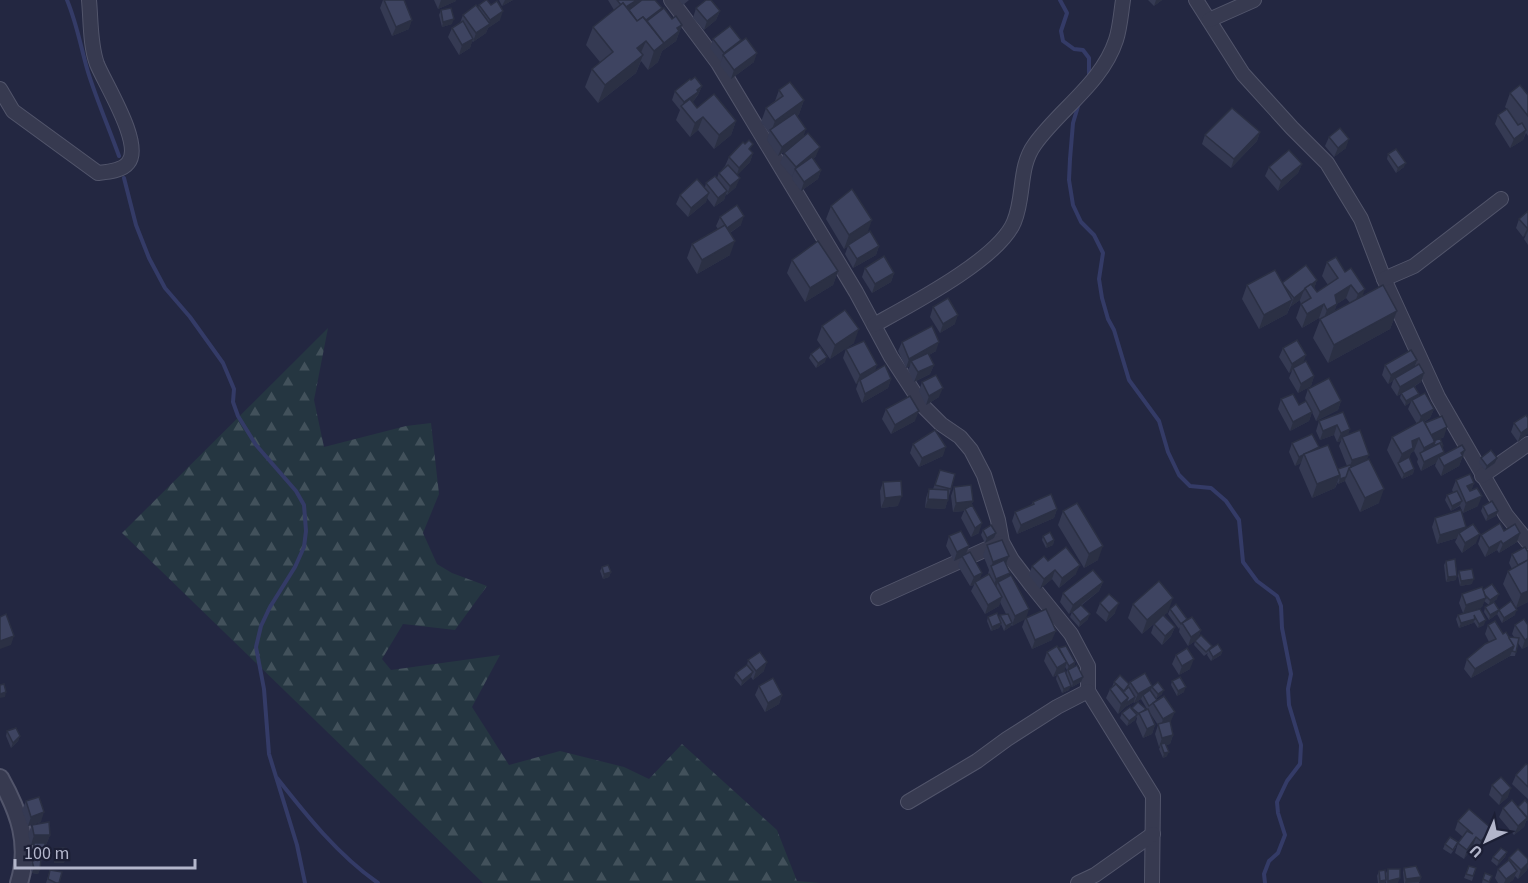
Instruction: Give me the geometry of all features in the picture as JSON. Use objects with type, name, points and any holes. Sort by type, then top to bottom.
[{"type":"street","points":[[0,89],[13,111],[98,173],[124,167],[133,153],[121,112],[97,64],[93,50],[89,0]]},
{"type":"street","points":[[671,0],[718,63],[856,292],[891,357],[923,406],[941,424],[960,437],[971,450],[984,475],[998,520],[1002,542],[1012,560],[1071,634],[1088,666],[1088,691],[1153,796],[1152,883]]},
{"type":"street","points":[[874,325],[944,285],[993,249],[1010,233],[1022,193],[1024,166],[1035,144],[1099,73],[1116,41],[1123,0]]},
{"type":"street","points":[[1196,0],[1244,74],[1327,163],[1361,219],[1384,279],[1438,397],[1506,515],[1528,542]]},
{"type":"street","points":[[1209,20],[1254,0]]},
{"type":"street","points":[[1384,279],[1413,266],[1501,199]]},
{"type":"street","points":[[1482,476],[1528,444]]},
{"type":"street","points":[[878,598],[1002,542]]},
{"type":"street","points":[[908,802],[977,761],[1049,712],[1088,691]]},
{"type":"street","points":[[0,778],[18,814],[22,828],[25,850],[19,883]]},
{"type":"street","points":[[1078,883],[1095,875],[1153,834]]},
{"type":"green space","points":[[328,328],[314,400],[324,447],[406,426],[431,423],[439,494],[423,533],[437,564],[452,573],[487,586],[455,630],[403,624],[382,659],[391,670],[500,655],[472,707],[509,765],[560,751],[624,767],[649,779],[682,744],[777,830],[797,881],[820,883],[483,883],[122,533]]},
{"type":"building","points":[[384,0],[404,0],[412,20],[396,27]]},
{"type":"building","points":[[486,0],[491,5],[497,1],[503,11],[490,20],[479,5]]},
{"type":"building","points":[[617,0],[637,0],[626,7]]},
{"type":"building","points":[[642,0],[655,0],[662,8],[646,20],[643,17],[637,21],[629,10]]},
{"type":"building","points":[[706,0],[711,0],[720,11],[707,21],[696,8]]},
{"type":"building","points":[[623,3],[637,21],[643,17],[664,43],[654,51],[646,41],[637,48],[643,55],[605,85],[592,69],[613,52],[593,27]]},
{"type":"building","points":[[476,5],[490,24],[476,33],[463,15]]},
{"type":"building","points":[[451,8],[454,19],[443,22],[441,10]]},
{"type":"building","points":[[664,8],[672,19],[676,16],[682,25],[677,28],[679,31],[664,43],[647,21]]},
{"type":"building","points":[[463,21],[473,39],[462,45],[452,28]]},
{"type":"building","points":[[730,26],[741,40],[724,53],[713,39]]},
{"type":"building","points":[[746,38],[757,53],[734,70],[723,55]]},
{"type":"building","points":[[695,77],[702,86],[697,90],[698,92],[684,102],[675,91]]},
{"type":"building","points":[[790,82],[804,100],[775,121],[766,108],[783,96],[779,90]]},
{"type":"building","points":[[1520,85],[1528,95],[1528,116],[1510,93]]},
{"type":"building","points":[[714,94],[736,121],[719,135],[703,117],[695,123],[681,106],[690,99],[697,108]]},
{"type":"building","points":[[1232,108],[1260,132],[1234,159],[1205,135]]},
{"type":"building","points":[[1507,109],[1518,125],[1522,123],[1526,130],[1514,139],[1498,115]]},
{"type":"building","points":[[795,113],[806,129],[782,147],[770,130]]},
{"type":"building","points":[[1340,128],[1349,139],[1338,148],[1329,137]]},
{"type":"building","points":[[808,133],[820,147],[796,167],[784,153]]},
{"type":"building","points":[[749,140],[753,144],[749,149],[753,153],[739,168],[729,157],[743,142],[745,144]]},
{"type":"building","points":[[1396,149],[1406,163],[1398,168],[1388,154]]},
{"type":"building","points":[[1289,150],[1302,164],[1281,181],[1269,167]]},
{"type":"building","points":[[812,157],[821,170],[804,182],[795,169]]},
{"type":"building","points":[[728,165],[740,178],[730,186],[719,173]]},
{"type":"building","points":[[715,176],[727,191],[718,198],[706,183]]},
{"type":"building","points":[[697,179],[709,193],[691,208],[680,195]]},
{"type":"building","points":[[852,189],[872,220],[849,235],[831,206]]},
{"type":"building","points":[[737,205],[744,216],[727,228],[720,217]]},
{"type":"building","points":[[1528,211],[1528,227],[1527,228],[1519,219]]},
{"type":"building","points":[[725,225],[735,241],[702,260],[692,244]]},
{"type":"building","points":[[870,231],[879,246],[857,259],[848,245]]},
{"type":"building","points":[[818,241],[838,271],[810,288],[792,260]]},
{"type":"building","points":[[884,256],[894,273],[875,284],[865,268]]},
{"type":"building","points":[[1336,257],[1345,272],[1351,268],[1365,289],[1358,294],[1351,285],[1335,295],[1337,304],[1327,310],[1324,304],[1307,314],[1301,304],[1311,298],[1305,288],[1311,284],[1317,292],[1338,278],[1327,262]]},
{"type":"building","points":[[1306,265],[1317,280],[1294,298],[1282,283]]},
{"type":"building","points":[[1275,270],[1292,300],[1264,315],[1247,285]]},
{"type":"building","points":[[1383,285],[1397,311],[1334,345],[1320,319]]},
{"type":"building","points":[[948,298],[958,315],[943,324],[933,307]]},
{"type":"building","points":[[845,310],[859,329],[835,345],[822,326]]},
{"type":"building","points":[[932,326],[939,342],[909,359],[902,342]]},
{"type":"building","points":[[1297,340],[1306,355],[1292,364],[1283,348]]},
{"type":"building","points":[[864,341],[877,365],[860,375],[846,349]]},
{"type":"building","points":[[820,347],[827,357],[818,363],[811,354]]},
{"type":"building","points":[[1411,350],[1417,360],[1391,375],[1385,365]]},
{"type":"building","points":[[928,353],[934,365],[918,372],[911,361]]},
{"type":"building","points":[[1306,361],[1314,376],[1301,384],[1293,368]]},
{"type":"building","points":[[1419,364],[1424,373],[1400,387],[1395,378]]},
{"type":"building","points":[[885,365],[891,379],[865,394],[860,380]]},
{"type":"building","points":[[936,375],[943,388],[929,396],[922,382]]},
{"type":"building","points":[[1329,378],[1341,401],[1320,412],[1308,389]]},
{"type":"building","points":[[1414,386],[1419,394],[1406,401],[1401,393]]},
{"type":"building","points":[[1425,393],[1434,409],[1421,416],[1412,400]]},
{"type":"building","points":[[1293,394],[1299,405],[1306,401],[1312,412],[1293,422],[1281,399]]},
{"type":"building","points":[[910,396],[919,411],[895,425],[886,409]]},
{"type":"building","points":[[1343,412],[1350,429],[1341,433],[1337,425],[1323,431],[1319,421]]},
{"type":"building","points":[[1526,415],[1528,428],[1521,433],[1514,423]]},
{"type":"building","points":[[1442,416],[1447,427],[1431,435],[1425,423]]},
{"type":"building","points":[[1423,420],[1435,442],[1424,448],[1419,438],[1412,441],[1413,448],[1402,454],[1392,437]]},
{"type":"building","points":[[935,430],[946,447],[922,458],[913,444]]},
{"type":"building","points":[[1360,430],[1369,455],[1352,460],[1342,437]]},
{"type":"building","points":[[1312,434],[1319,447],[1299,457],[1292,443]]},
{"type":"building","points":[[1440,438],[1443,446],[1441,447],[1440,443],[1433,446],[1434,441]]},
{"type":"building","points":[[1440,443],[1444,452],[1424,462],[1420,453]]},
{"type":"building","points":[[1328,445],[1340,475],[1317,484],[1304,454]]},
{"type":"building","points":[[1462,445],[1465,450],[1461,453],[1463,456],[1444,466],[1439,457]]},
{"type":"building","points":[[1491,450],[1497,458],[1487,466],[1481,458]]},
{"type":"building","points":[[1409,457],[1414,469],[1404,474],[1398,463]]},
{"type":"building","points":[[1369,459],[1384,489],[1365,498],[1349,468]]},
{"type":"building","points":[[1350,465],[1346,477],[1340,479],[1338,469]]},
{"type":"building","points":[[940,470],[955,474],[951,489],[935,485]]},
{"type":"building","points":[[1470,474],[1474,483],[1467,486],[1470,491],[1477,488],[1482,496],[1466,503],[1456,480]]},
{"type":"building","points":[[901,481],[902,496],[885,498],[883,482]]},
{"type":"building","points":[[971,485],[973,501],[956,503],[954,487]]},
{"type":"building","points":[[929,489],[948,490],[948,500],[928,499]]},
{"type":"building","points":[[1457,491],[1462,501],[1452,506],[1447,495]]},
{"type":"building","points":[[1051,494],[1057,509],[1021,525],[1015,512]]},
{"type":"building","points":[[1492,501],[1498,511],[1488,516],[1483,506]]},
{"type":"building","points":[[1077,503],[1103,546],[1089,554],[1063,511]]},
{"type":"building","points":[[972,505],[982,523],[975,528],[965,509]]},
{"type":"building","points":[[1461,510],[1466,527],[1440,535],[1435,518]]},
{"type":"building","points":[[1500,523],[1504,531],[1515,524],[1520,533],[1503,544],[1501,541],[1489,548],[1481,535]]},
{"type":"building","points":[[1473,524],[1480,534],[1465,543],[1459,533]]},
{"type":"building","points":[[991,525],[996,533],[987,538],[983,530]]},
{"type":"building","points":[[961,531],[969,546],[957,552],[949,536]]},
{"type":"building","points":[[1050,532],[1054,540],[1047,544],[1043,536]]},
{"type":"building","points":[[1002,540],[1009,556],[993,562],[987,545]]},
{"type":"building","points":[[1066,547],[1080,565],[1062,578],[1055,570],[1044,579],[1032,566],[1044,556],[1048,561]]},
{"type":"building","points":[[1525,547],[1528,560],[1518,565],[1512,554]]},
{"type":"building","points":[[970,552],[982,573],[974,577],[962,556]]},
{"type":"building","points":[[1455,559],[1457,576],[1448,577],[1446,561]]},
{"type":"building","points":[[1004,560],[1010,573],[996,579],[991,566]]},
{"type":"building","points":[[1528,560],[1528,591],[1521,594],[1508,571]]},
{"type":"building","points":[[608,565],[611,572],[604,574],[602,567]]},
{"type":"building","points":[[1472,569],[1474,579],[1461,581],[1459,571]]},
{"type":"building","points":[[1093,570],[1103,582],[1073,605],[1063,593]]},
{"type":"building","points":[[989,574],[1002,597],[988,605],[975,582]]},
{"type":"building","points":[[1011,575],[1029,609],[1015,616],[998,582]]},
{"type":"building","points":[[1159,581],[1173,598],[1147,620],[1133,604]]},
{"type":"building","points":[[1492,584],[1499,594],[1490,600],[1483,590]]},
{"type":"building","points":[[1482,587],[1486,598],[1466,605],[1462,594]]},
{"type":"building","points":[[1109,594],[1119,603],[1109,613],[1100,603]]},
{"type":"building","points":[[1511,601],[1517,610],[1504,618],[1499,610]]},
{"type":"building","points":[[1494,602],[1499,610],[1490,615],[1485,607]]},
{"type":"building","points":[[1176,604],[1187,619],[1181,624],[1170,609]]},
{"type":"building","points":[[1081,605],[1090,614],[1080,622],[1072,612]]},
{"type":"building","points":[[1046,609],[1056,631],[1035,640],[1026,618]]},
{"type":"building","points":[[1480,609],[1486,620],[1479,624],[1474,615],[1475,619],[1461,623],[1458,615]]},
{"type":"building","points":[[997,613],[1001,623],[992,627],[988,617]]},
{"type":"building","points":[[6,614],[14,636],[0,641],[0,617]]},
{"type":"building","points":[[1008,614],[1012,623],[1006,626],[1000,615]]},
{"type":"building","points":[[1163,615],[1175,627],[1165,636],[1154,624]]},
{"type":"building","points":[[1192,617],[1201,630],[1191,637],[1182,623]]},
{"type":"building","points":[[1524,619],[1528,625],[1528,638],[1525,640],[1515,625]]},
{"type":"building","points":[[1495,621],[1503,634],[1506,632],[1514,646],[1475,669],[1467,659],[1485,644],[1496,639],[1488,625]]},
{"type":"building","points":[[1201,635],[1212,646],[1206,652],[1195,641]]},
{"type":"building","points":[[1509,637],[1519,638],[1516,652],[1512,651],[1514,646]]},
{"type":"building","points":[[1218,644],[1222,651],[1213,657],[1209,650]]},
{"type":"building","points":[[1057,646],[1067,662],[1057,668],[1047,652]]},
{"type":"building","points":[[1066,646],[1075,662],[1069,666],[1059,648]]},
{"type":"building","points":[[1187,648],[1194,659],[1182,666],[1176,655]]},
{"type":"building","points":[[760,652],[767,662],[756,671],[748,660]]},
{"type":"building","points":[[747,665],[753,672],[742,681],[736,673]]},
{"type":"building","points":[[1077,665],[1083,677],[1073,682],[1068,670]]},
{"type":"building","points":[[1065,671],[1071,686],[1064,689],[1057,674]]},
{"type":"building","points":[[1145,673],[1152,686],[1138,694],[1130,682]]},
{"type":"building","points":[[1120,675],[1129,684],[1124,691],[1114,682]]},
{"type":"building","points":[[1180,677],[1186,687],[1178,691],[1172,681]]},
{"type":"building","points":[[773,678],[782,695],[768,703],[759,686]]},
{"type":"building","points":[[1158,682],[1164,690],[1158,694],[1152,687]]},
{"type":"building","points":[[4,684],[6,692],[0,694],[0,685]]},
{"type":"building","points":[[1116,684],[1128,698],[1121,704],[1110,689]]},
{"type":"building","points":[[1129,687],[1135,697],[1126,703],[1128,698],[1122,691]]},
{"type":"building","points":[[1150,690],[1157,700],[1149,706],[1143,695]]},
{"type":"building","points":[[1164,696],[1175,712],[1163,719],[1153,703]]},
{"type":"building","points":[[1138,702],[1146,709],[1139,714],[1132,708]]},
{"type":"building","points":[[1130,707],[1137,715],[1129,721],[1122,713]]},
{"type":"building","points":[[1148,709],[1155,725],[1147,729],[1139,713]]},
{"type":"building","points":[[1170,721],[1173,735],[1162,738],[1158,724]]},
{"type":"building","points":[[16,728],[20,736],[13,743],[7,731]]},
{"type":"building","points":[[1165,743],[1169,752],[1164,753],[1161,744]]},
{"type":"building","points":[[1526,764],[1528,765],[1528,787],[1516,775]]},
{"type":"building","points":[[1501,777],[1511,788],[1502,796],[1492,785]]},
{"type":"building","points":[[39,797],[44,812],[31,817],[26,801]]},
{"type":"building","points":[[1512,800],[1527,818],[1518,826],[1503,808]]},
{"type":"building","points":[[1525,800],[1528,804],[1527,817],[1518,807]]},
{"type":"building","points":[[1469,809],[1492,829],[1481,841],[1476,837],[1467,850],[1458,843],[1467,831],[1473,834],[1458,821]]},
{"type":"building","points":[[49,822],[50,835],[34,835],[32,825]]},
{"type":"building","points":[[1450,837],[1458,842],[1453,850],[1445,844]]},
{"type":"building","points":[[34,843],[45,843],[45,852],[34,851]]},
{"type":"building","points":[[55,848],[66,848],[65,858],[55,858]]},
{"type":"building","points":[[1501,848],[1507,852],[1499,861],[1493,857]]},
{"type":"building","points":[[1518,849],[1528,859],[1528,863],[1521,870],[1509,858]]},
{"type":"building","points":[[41,859],[40,869],[34,868],[32,861]]},
{"type":"building","points":[[1509,860],[1517,871],[1506,879],[1498,869]]},
{"type":"building","points":[[1416,866],[1421,877],[1406,879],[1404,868]]},
{"type":"building","points":[[1469,866],[1476,868],[1473,876],[1466,874]]},
{"type":"building","points":[[1388,869],[1400,869],[1400,878],[1388,881]]},
{"type":"building","points":[[50,870],[62,872],[59,883],[48,879]]},
{"type":"building","points":[[1385,870],[1386,880],[1380,881],[1379,871]]},
{"type":"building","points":[[1485,873],[1492,876],[1489,882],[1483,879]]},
{"type":"waterway","points":[[67,0],[85,63],[119,156]]},
{"type":"waterway","points":[[1060,0],[1067,13],[1061,31],[1063,41],[1074,49],[1083,50],[1089,58],[1089,74]]},
{"type":"waterway","points":[[1079,103],[1073,123],[1070,159],[1069,180],[1073,205],[1081,222],[1094,235],[1103,253],[1099,279],[1102,298],[1129,380],[1159,421],[1168,452],[1179,475],[1190,486],[1211,488],[1226,501],[1239,520],[1243,562],[1257,581],[1277,596],[1281,606],[1282,628],[1291,674],[1288,689],[1289,705],[1301,745],[1300,764],[1287,781],[1277,802],[1285,835],[1278,853],[1269,861],[1264,874],[1265,883]]},
{"type":"waterway","points":[[124,178],[136,225],[149,258],[165,288],[190,317],[223,363],[234,389],[233,402],[238,416],[256,445],[296,491],[304,505],[306,531],[304,547],[295,567],[270,607],[261,626],[256,647],[264,689],[269,754],[297,845],[305,883]]},
{"type":"waterway","points":[[277,778],[336,847],[378,883]]}]
